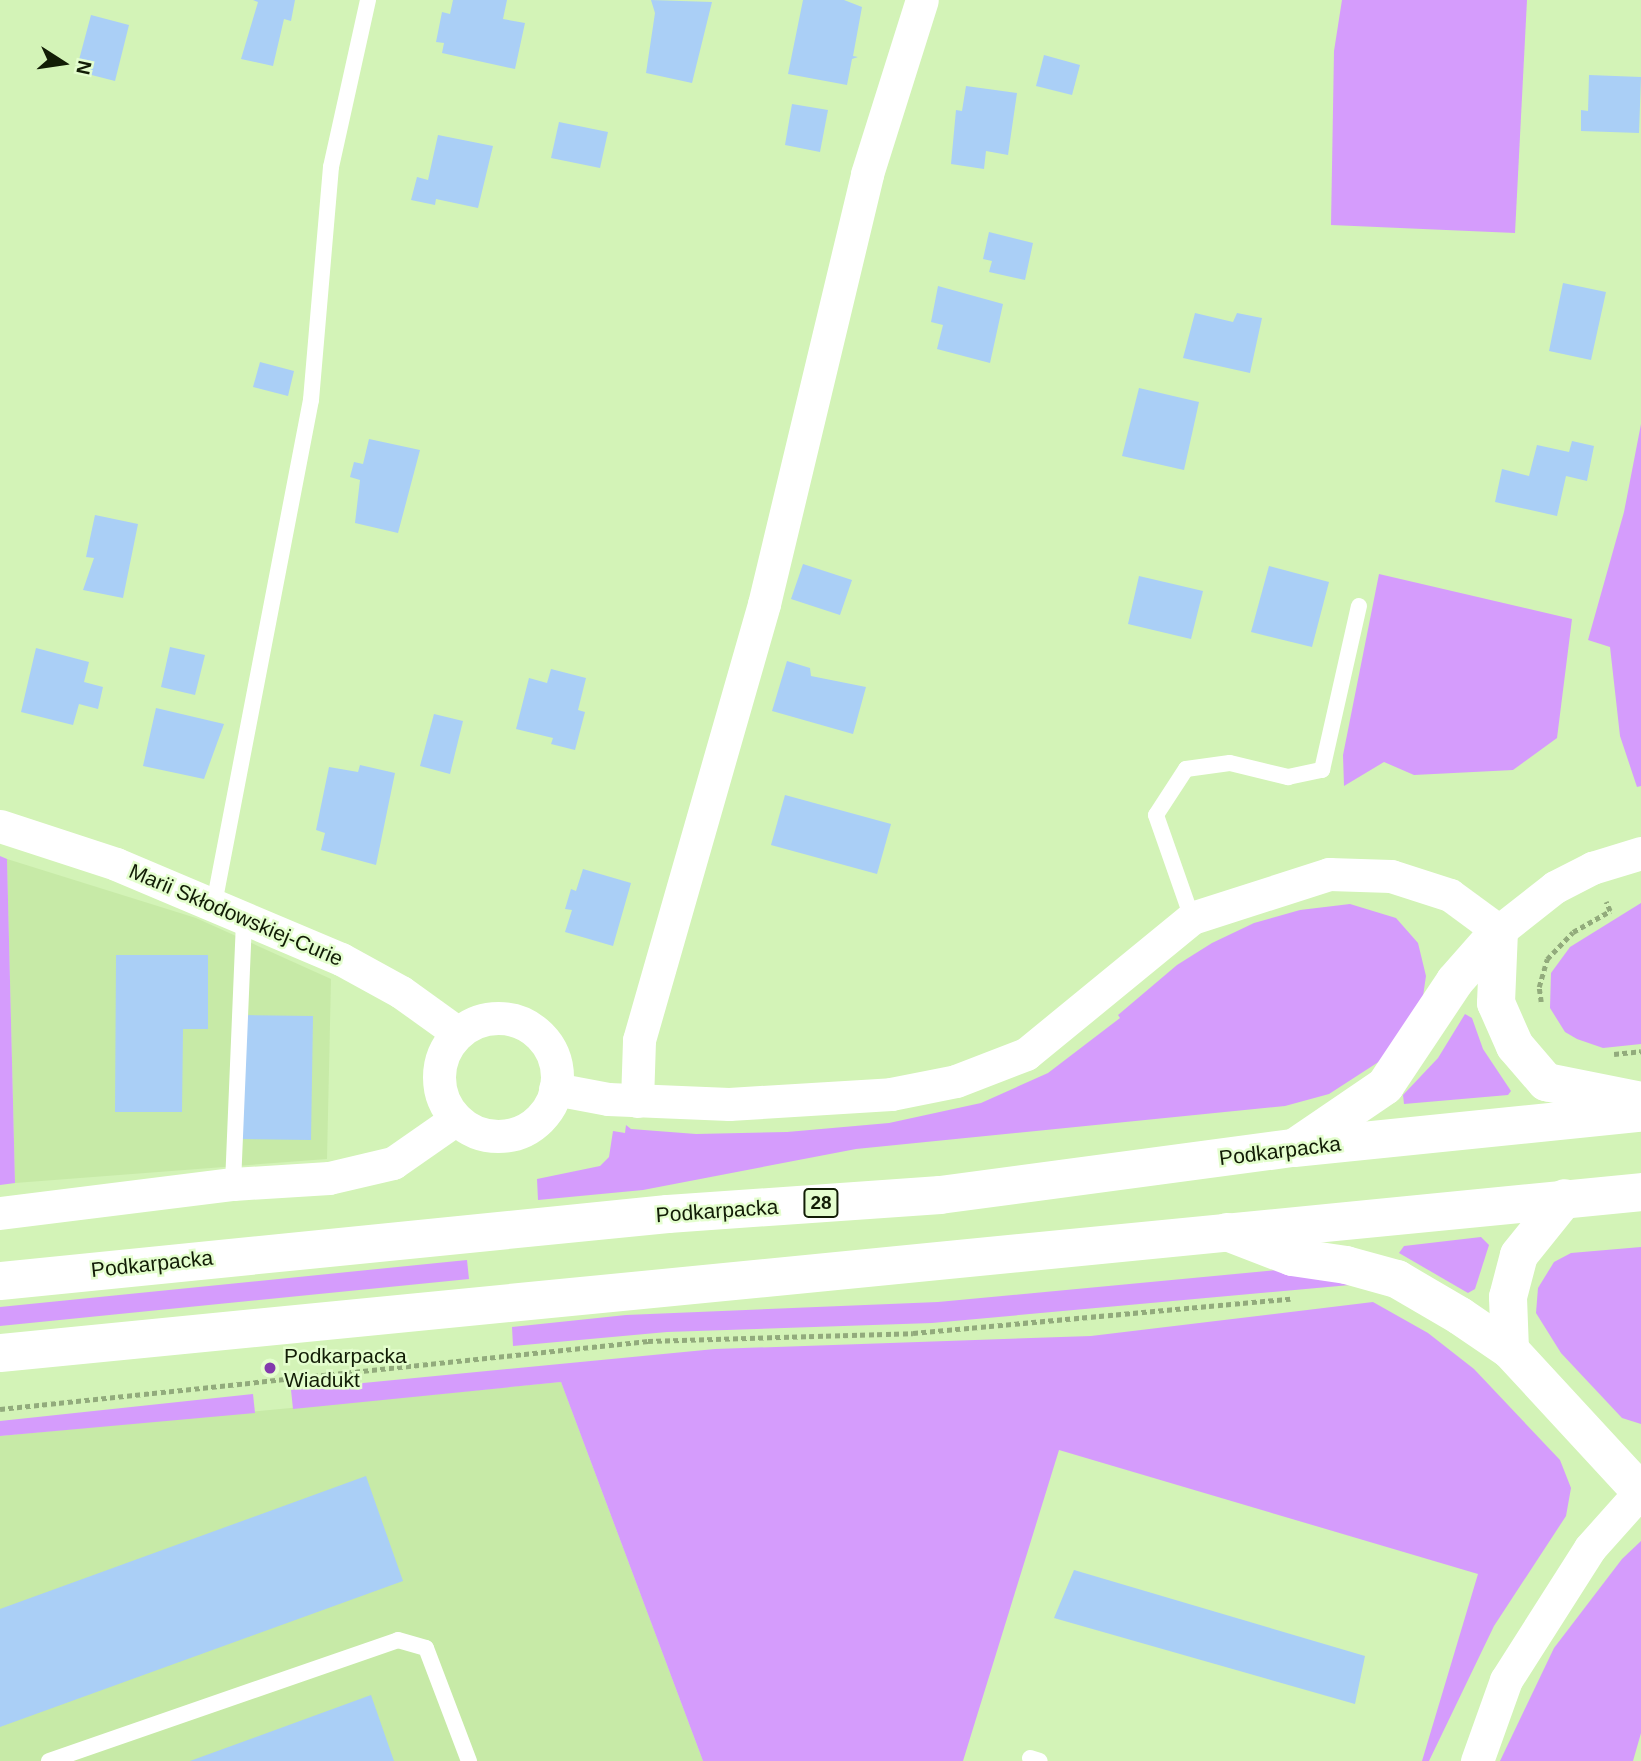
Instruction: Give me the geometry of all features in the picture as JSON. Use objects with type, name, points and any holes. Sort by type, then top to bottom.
[{"type":"main road","points":[[1499,932],[1496,1003],[1515,1046],[1546,1082],[1641,1101]]},
{"type":"main road","points":[[1294,1148],[1385,1086],[1455,981],[1499,932]]},
{"type":"main road","name":"Podkarpacka","points":[[0,1280],[668,1213],[940,1195],[1294,1148],[1641,1113]]},
{"type":"main road","points":[[0,1353],[1222,1230],[1641,1192]]},
{"type":"main road","points":[[1510,1350],[1508,1297],[1519,1255],[1565,1198]]},
{"type":"main road","points":[[1222,1230],[1292,1257],[1397,1279],[1510,1350],[1641,1491]]},
{"type":"street","points":[[637,1101],[639,1040],[764,604],[866,174],[922,0]]},
{"type":"street","name":"Marii Skłodowskiej-Curie","points":[[0,826],[117,864],[341,959],[401,992],[458,1033]]},
{"type":"street","points":[[555,1090],[637,1101],[729,1104],[891,1094],[956,1081],[1026,1054],[1192,918],[1329,874],[1391,876],[1450,895],[1499,932],[1555,887],[1592,868],[1641,853]]},
{"type":"street","points":[[492,1018],[528,1026],[552,1053],[555,1090],[538,1121],[523,1131],[488,1135],[456,1119],[445,1104],[440,1066],[458,1033],[492,1018]]},
{"type":"street","points":[[0,1213],[233,1184],[328,1178],[393,1163],[456,1119]]},
{"type":"street","points":[[1477,1761],[1506,1680],[1590,1548],[1641,1491]]},
{"type":"lane","points":[[214,904],[311,400],[331,167],[368,0]]},
{"type":"lane","points":[[1192,918],[1156,815],[1186,769],[1230,763],[1288,777],[1322,771],[1359,606]]},
{"type":"lane","points":[[233,1184],[244,917]]},
{"type":"lane","points":[[49,1761],[398,1640],[426,1648],[468,1761]]},
{"type":"path","points":[[1545,1015],[1539,987],[1547,959],[1573,932],[1610,911],[1602,892]]},
{"type":"path","points":[[1607,1054],[1641,1051]]},
{"type":"path","points":[[0,1409],[648,1341],[914,1333],[1304,1298]]},
{"type":"shaded area","points":[[1342,0],[1527,0],[1515,233],[1331,225],[1334,51]]},
{"type":"shaded area","points":[[1641,424],[1641,786],[1637,787],[1620,736],[1610,647],[1588,640],[1624,512]]},
{"type":"shaded area","points":[[1379,574],[1572,619],[1557,738],[1513,770],[1414,775],[1384,762],[1344,786],[1343,755]]},
{"type":"shaded area","points":[[0,856],[7,859],[15,1183],[0,1185]]},
{"type":"shaded area","points":[[7,859],[196,918],[331,979],[327,1159],[15,1183]]},
{"type":"shaded area","points":[[1641,903],[1641,1044],[1603,1048],[1577,1039],[1565,1032],[1550,1008],[1551,973],[1570,947]]},
{"type":"shaded area","points":[[1350,904],[1396,918],[1418,943],[1426,976],[1422,1003],[1380,1061],[1329,1094],[1285,1106],[856,1149],[643,1190],[538,1200],[537,1179],[600,1166],[609,1157],[613,1131],[625,1133],[626,1125],[631,1129],[696,1134],[787,1132],[889,1123],[981,1103],[1048,1073],[1120,1018],[1118,1015],[1177,965],[1212,943],[1254,923],[1300,910]]},
{"type":"shaded area","points":[[1465,1014],[1472,1018],[1483,1049],[1511,1091],[1508,1095],[1404,1104],[1403,1095],[1438,1058]]},
{"type":"shaded area","points":[[1481,1237],[1489,1245],[1475,1289],[1468,1293],[1399,1253],[1404,1246]]},
{"type":"shaded area","points":[[1641,1247],[1641,1424],[1622,1418],[1561,1353],[1536,1313],[1538,1288],[1554,1262],[1571,1253]]},
{"type":"shaded area","points":[[467,1260],[469,1279],[0,1326],[0,1307]]},
{"type":"shaded area","points":[[1277,1270],[1361,1284],[932,1323],[667,1332],[513,1346],[512,1327],[626,1315],[938,1302]]},
{"type":"shaded area","points":[[1373,1302],[1428,1333],[1474,1369],[1560,1460],[1571,1488],[1566,1516],[1494,1626],[1429,1761],[1422,1761],[1478,1574],[1059,1450],[963,1761],[703,1761],[561,1382],[293,1409],[291,1390],[715,1349],[1091,1336]]},
{"type":"shaded area","points":[[561,1382],[703,1761],[0,1761],[0,1436]]},
{"type":"shaded area","points":[[253,1394],[255,1413],[0,1436],[0,1421]]},
{"type":"shaded area","points":[[1641,1541],[1641,1733],[1633,1761],[1500,1761],[1554,1648],[1622,1559]]},
{"type":"building","points":[[253,0],[295,0],[291,21],[284,19],[273,66],[241,59],[258,2]]},
{"type":"building","points":[[453,0],[507,0],[503,19],[525,23],[515,69],[442,53],[444,43],[436,42],[442,12],[450,14]]},
{"type":"building","points":[[651,0],[712,2],[692,83],[646,73],[655,13]]},
{"type":"building","points":[[803,0],[844,0],[862,7],[853,56],[858,57],[852,59],[847,85],[788,74]]},
{"type":"building","points":[[91,15],[129,25],[115,81],[76,71]]},
{"type":"building","points":[[1044,55],[1080,65],[1072,95],[1036,86]]},
{"type":"building","points":[[1589,75],[1641,77],[1639,133],[1581,131],[1581,110],[1588,111]]},
{"type":"building","points":[[966,86],[1017,93],[1008,155],[986,151],[984,169],[951,164],[956,110],[962,111]]},
{"type":"building","points":[[792,104],[828,110],[820,152],[785,145]]},
{"type":"building","points":[[559,122],[608,132],[600,168],[551,158]]},
{"type":"building","points":[[438,135],[493,146],[478,208],[436,199],[435,205],[411,200],[417,177],[428,180]]},
{"type":"building","points":[[989,232],[1033,243],[1025,280],[989,272],[992,261],[983,259]]},
{"type":"building","points":[[1563,283],[1606,292],[1591,360],[1549,351]]},
{"type":"building","points":[[938,286],[1003,304],[990,363],[937,349],[943,325],[931,322]]},
{"type":"building","points":[[1195,313],[1233,322],[1237,313],[1262,318],[1250,373],[1183,358]]},
{"type":"building","points":[[260,362],[294,371],[288,396],[253,387]]},
{"type":"building","points":[[1139,388],[1199,402],[1184,470],[1122,456]]},
{"type":"building","points":[[369,439],[420,450],[398,533],[355,523],[360,480],[350,477],[354,462],[363,464]]},
{"type":"building","points":[[1572,441],[1594,446],[1587,481],[1566,476],[1557,516],[1495,502],[1502,469],[1529,476],[1537,445],[1569,452]]},
{"type":"building","points":[[95,515],[138,524],[123,598],[83,590],[94,558],[86,557]]},
{"type":"building","points":[[803,564],[852,580],[840,615],[791,599]]},
{"type":"building","points":[[1269,566],[1329,582],[1312,647],[1251,632]]},
{"type":"building","points":[[1139,576],[1203,591],[1191,639],[1128,624]]},
{"type":"building","points":[[170,647],[205,655],[195,695],[161,687]]},
{"type":"building","points":[[36,648],[89,662],[84,682],[103,687],[98,709],[79,704],[73,725],[21,712]]},
{"type":"building","points":[[787,661],[810,668],[811,676],[866,687],[853,734],[772,711]]},
{"type":"building","points":[[551,669],[586,678],[578,710],[585,712],[575,750],[551,744],[553,738],[516,729],[529,678],[547,683]]},
{"type":"building","points":[[156,708],[224,724],[204,779],[143,766]]},
{"type":"building","points":[[434,714],[463,721],[450,774],[420,766]]},
{"type":"building","points":[[360,765],[395,773],[376,865],[321,850],[325,833],[316,830],[329,767],[358,772]]},
{"type":"building","points":[[785,795],[891,824],[877,874],[771,845]]},
{"type":"building","points":[[583,869],[631,883],[613,946],[565,932],[572,910],[565,909],[571,889],[576,891]]},
{"type":"building","points":[[116,955],[208,955],[208,1029],[183,1029],[182,1112],[115,1112]]},
{"type":"building","points":[[243,1015],[313,1016],[311,1140],[241,1139]]},
{"type":"building","points":[[366,1476],[403,1581],[0,1727],[0,1609]]},
{"type":"building","points":[[1074,1570],[1365,1656],[1355,1704],[1054,1618]]},
{"type":"building","points":[[371,1695],[394,1761],[190,1761]]},
{"type":"place","name":"Podkarpacka Wiadukt","points":[[270,1368]]}]
